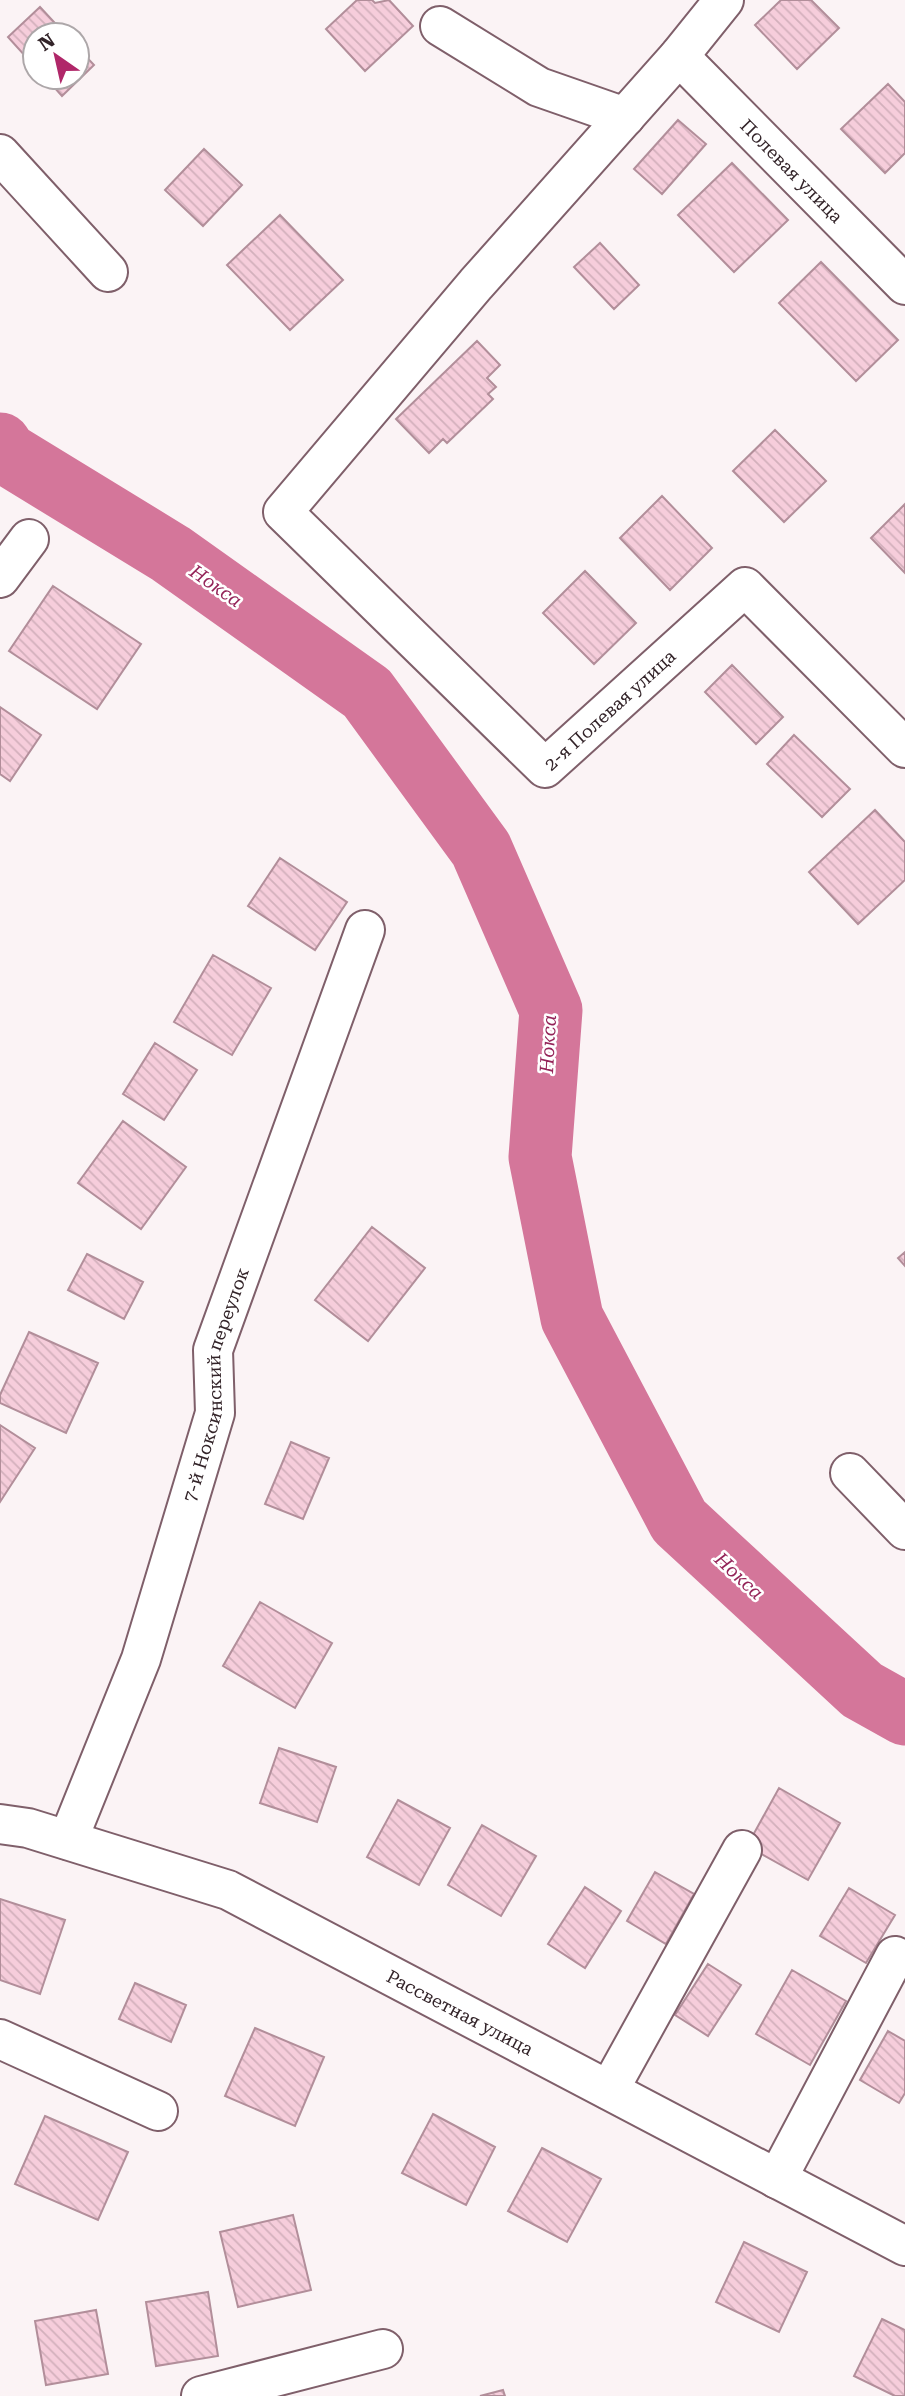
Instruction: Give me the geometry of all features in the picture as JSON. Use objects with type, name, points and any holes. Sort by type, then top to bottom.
[{"type":"street","points":[[440,26],[539,88],[625,117],[724,0]]},
{"type":"street","name":"Полевая улица","points":[[679,56],[905,285]]},
{"type":"street","name":"2-я Полевая улица","points":[[625,117],[476,284],[283,512],[545,768],[745,587],[905,748]]},
{"type":"street","points":[[0,155],[108,272]]},
{"type":"street","points":[[0,578],[29,539]]},
{"type":"street","name":"7-й Ноксинский переулок","points":[[68,1840],[141,1659],[215,1413],[213,1350],[365,930]]},
{"type":"street","points":[[850,1473],[905,1530]]},
{"type":"street","name":"Рассветная улица","points":[[0,1824],[68,1840],[228,1890],[905,2246]]},
{"type":"street","points":[[609,2090],[742,1850]]},
{"type":"street","points":[[778,2179],[895,1956]]},
{"type":"street","points":[[0,2039],[158,2111]]},
{"type":"street","points":[[201,2396],[383,2350]]},
{"type":"building","points":[[357,0],[372,0],[375,3],[389,0],[413,26],[365,71],[326,29]]},
{"type":"building","points":[[781,0],[811,0],[839,28],[797,69],[755,25]]},
{"type":"building","points":[[40,7],[53,21],[25,21]]},
{"type":"building","points":[[21,25],[21,51],[8,37]]},
{"type":"building","points":[[888,84],[905,102],[905,153],[885,173],[841,129]]},
{"type":"building","points":[[678,120],[706,144],[662,194],[634,169]]},
{"type":"building","points":[[204,149],[242,185],[203,226],[165,190]]},
{"type":"building","points":[[732,163],[788,220],[734,272],[678,215]]},
{"type":"building","points":[[280,215],[343,280],[290,330],[227,265]]},
{"type":"building","points":[[600,243],[639,285],[614,309],[574,267]]},
{"type":"building","points":[[821,262],[898,340],[856,381],[779,303]]},
{"type":"building","points":[[477,341],[500,365],[487,378],[496,387],[488,394],[493,399],[447,443],[443,439],[429,453],[396,419]]},
{"type":"building","points":[[775,430],[826,481],[784,522],[733,471]]},
{"type":"building","points":[[662,496],[712,548],[670,590],[620,538]]},
{"type":"building","points":[[905,504],[905,573],[871,538]]},
{"type":"building","points":[[585,571],[636,623],[594,664],[543,613]]},
{"type":"building","points":[[53,586],[141,644],[97,709],[9,651]]},
{"type":"building","points":[[732,665],[783,717],[756,744],[705,692]]},
{"type":"building","points":[[0,707],[41,735],[10,781],[0,774]]},
{"type":"building","points":[[794,735],[850,789],[822,817],[767,764]]},
{"type":"building","points":[[875,810],[905,842],[905,880],[858,924],[809,872]]},
{"type":"building","points":[[280,858],[347,902],[315,950],[248,906]]},
{"type":"building","points":[[213,955],[271,988],[232,1055],[174,1022]]},
{"type":"building","points":[[155,1043],[197,1070],[164,1120],[123,1094]]},
{"type":"building","points":[[123,1121],[186,1167],[141,1229],[78,1183]]},
{"type":"building","points":[[372,1227],[425,1268],[368,1341],[315,1300]]},
{"type":"building","points":[[905,1252],[905,1266],[898,1258]]},
{"type":"building","points":[[87,1254],[143,1282],[124,1319],[68,1290]]},
{"type":"building","points":[[29,1332],[98,1363],[66,1433],[0,1403],[0,1395]]},
{"type":"building","points":[[0,1425],[35,1448],[0,1502]]},
{"type":"building","points":[[291,1442],[329,1458],[303,1519],[265,1504]]},
{"type":"building","points":[[260,1602],[332,1643],[295,1708],[223,1666]]},
{"type":"building","points":[[279,1748],[336,1767],[317,1822],[260,1803]]},
{"type":"building","points":[[779,1788],[840,1823],[808,1880],[747,1846]]},
{"type":"building","points":[[398,1800],[450,1828],[419,1885],[367,1857]]},
{"type":"building","points":[[482,1825],[536,1856],[501,1916],[448,1885]]},
{"type":"building","points":[[655,1872],[694,1894],[666,1944],[627,1921]]},
{"type":"building","points":[[585,1887],[621,1911],[585,1968],[548,1944]]},
{"type":"building","points":[[849,1888],[895,1915],[866,1963],[820,1936]]},
{"type":"building","points":[[0,1899],[65,1920],[40,1994],[0,1980]]},
{"type":"building","points":[[708,1964],[741,1985],[708,2036],[675,2015]]},
{"type":"building","points":[[792,1970],[846,2001],[810,2065],[756,2034]]},
{"type":"building","points":[[135,1983],[186,2005],[171,2042],[119,2019]]},
{"type":"building","points":[[255,2028],[324,2057],[295,2126],[225,2096]]},
{"type":"building","points":[[888,2031],[905,2041],[905,2093],[899,2103],[860,2080]]},
{"type":"building","points":[[433,2114],[495,2147],[466,2205],[402,2173]]},
{"type":"building","points":[[45,2116],[128,2152],[98,2220],[15,2184]]},
{"type":"building","points":[[542,2148],[601,2179],[567,2242],[508,2211]]},
{"type":"building","points":[[293,2215],[311,2290],[238,2307],[220,2232]]},
{"type":"building","points":[[744,2242],[807,2272],[779,2332],[716,2302]]},
{"type":"building","points":[[208,2292],[218,2356],[156,2366],[146,2302]]},
{"type":"building","points":[[96,2310],[108,2374],[46,2385],[35,2321]]},
{"type":"building","points":[[882,2319],[905,2330],[905,2396],[895,2396],[854,2376]]},
{"type":"building","points":[[503,2390],[505,2396],[480,2396]]},
{"type":"waterway","name":"Нокса","points":[[0,444],[6,453],[171,554],[367,693],[481,849],[551,1010],[540,1157],[572,1318],[679,1521],[862,1690],[905,1714]]}]
